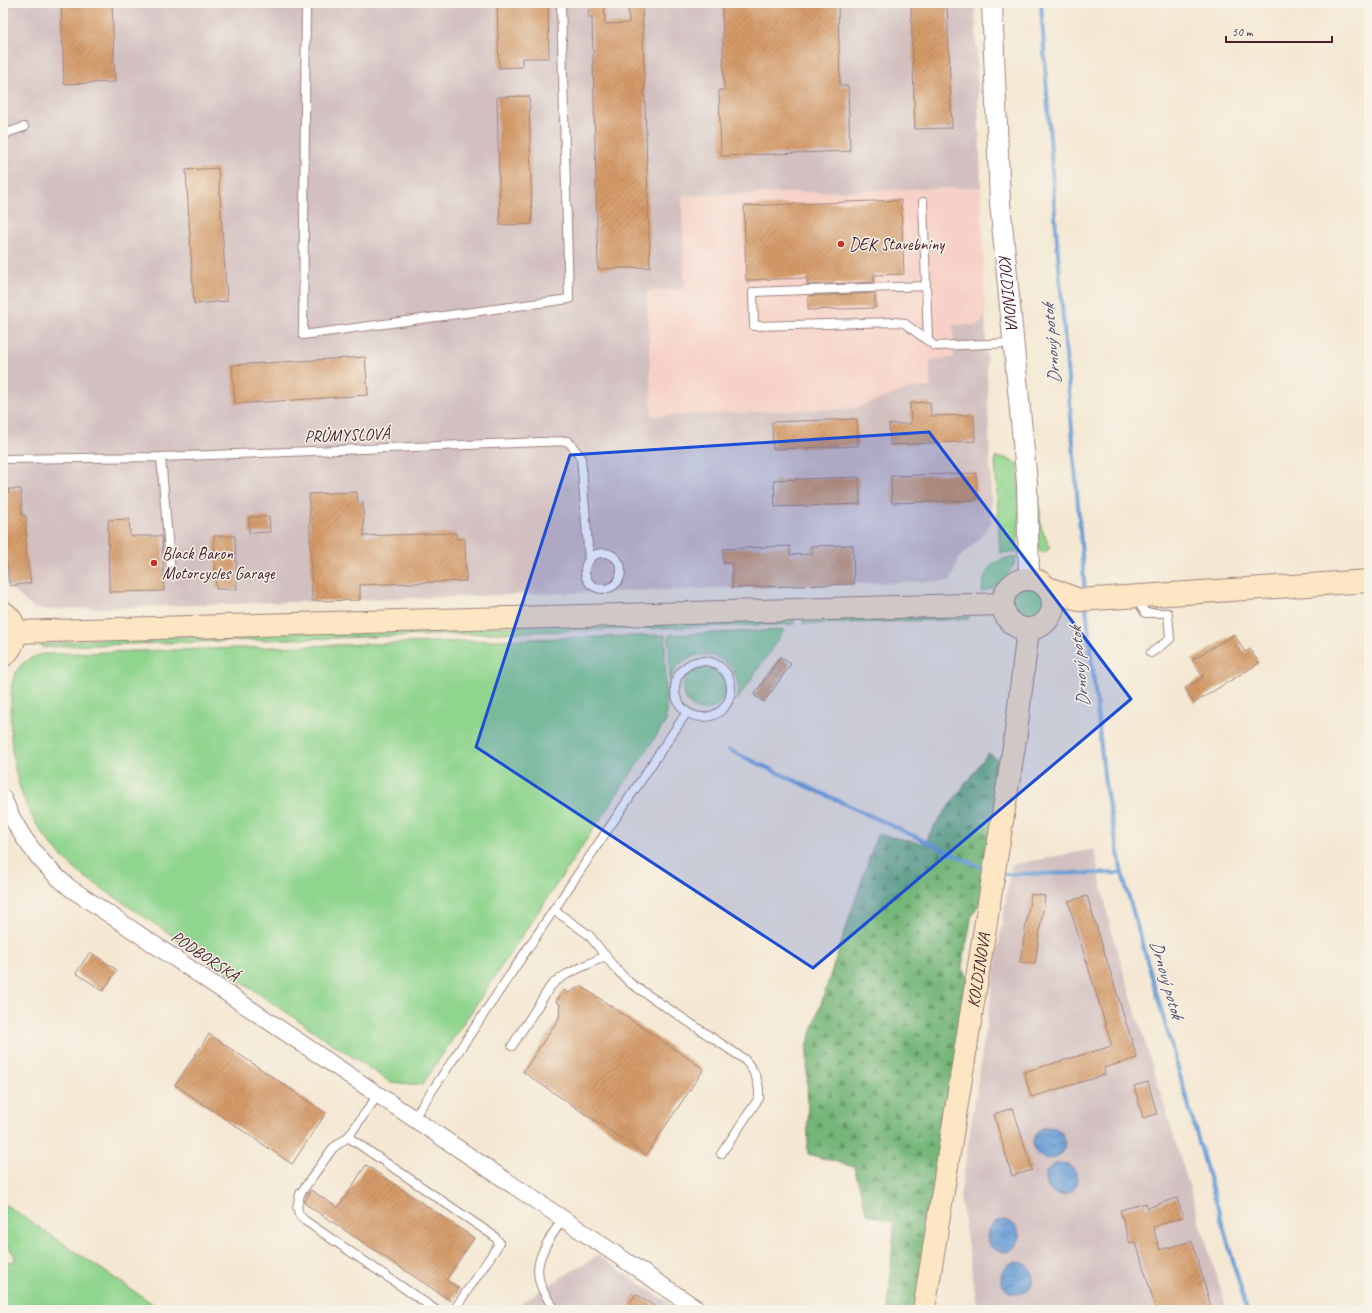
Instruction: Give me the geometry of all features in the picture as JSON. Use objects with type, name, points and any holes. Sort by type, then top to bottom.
[{"type":"main road","points":[[1073,600],[1039,583],[1014,583],[1006,592],[1003,604],[1004,612],[1013,624],[1028,629],[1038,627],[1046,622],[1052,613],[1073,600],[1369,581]]},
{"type":"main road","name":"KOLDINOVA","points":[[1039,583],[1053,600],[1052,613]]},
{"type":"main road","points":[[15,632],[1003,604]]},
{"type":"main road","points":[[3,612],[12,622],[15,632],[12,646],[3,656]]},
{"type":"main road","name":"KOLDINOVA","points":[[924,1310],[1015,740],[1028,629]]},
{"type":"street","name":"KOLDINOVA","points":[[992,3],[1000,203],[1015,343],[1027,484],[1039,583]]},
{"type":"street","name":"PODBORSKÁ","points":[[3,798],[16,828],[34,855],[51,873],[70,888],[700,1310]]},
{"type":"lane","points":[[306,3],[303,335],[569,299],[561,3]]},
{"type":"lane","points":[[3,137],[9,132],[24,127]]},
{"type":"lane","points":[[923,202],[928,339]]},
{"type":"lane","points":[[926,286],[753,292],[754,326],[895,322],[904,323],[928,339],[935,346],[1015,343]]},
{"type":"lane","name":"PRŮMYSLOVÁ","points":[[3,458],[161,456],[568,442],[581,457],[589,561]]},
{"type":"lane","points":[[161,456],[170,563]]},
{"type":"lane","points":[[598,554],[610,554],[615,557],[621,567],[619,579],[616,583],[605,588],[594,586],[587,577],[586,566],[589,561],[598,554]]},
{"type":"lane","points":[[1126,597],[1145,612],[1168,613],[1170,639],[1151,653]]},
{"type":"lane","points":[[700,661],[710,662],[719,666],[725,673],[730,686],[728,700],[723,708],[715,714],[706,716],[696,716],[687,712],[680,705],[676,696],[675,687],[678,677],[683,669],[700,661]]},
{"type":"lane","points":[[414,1119],[687,712]]},
{"type":"lane","points":[[554,910],[589,935],[614,967],[630,982],[744,1059],[754,1072],[760,1088],[759,1098],[721,1154]]},
{"type":"lane","points":[[512,1046],[550,987],[557,980],[569,972],[596,962],[606,955]]},
{"type":"lane","points":[[378,1095],[348,1137],[333,1148],[300,1194],[297,1201],[299,1214],[304,1220],[436,1310]]},
{"type":"lane","points":[[348,1137],[494,1236],[499,1242],[454,1310]]},
{"type":"lane","points":[[556,1310],[547,1299],[540,1286],[537,1273],[540,1256],[546,1243],[563,1219]]},
{"type":"highlighted area","points":[[929,432],[1131,699],[813,968],[476,747],[570,455]]},
{"type":"shaded area","points":[[3,3],[975,3],[981,187],[682,196],[685,289],[647,291],[652,416],[855,408],[911,388],[930,387],[930,361],[954,357],[953,325],[975,325],[982,322],[985,313],[992,521],[979,539],[958,559],[950,581],[36,610],[3,582]]},
{"type":"shaded area","points":[[981,187],[985,313],[982,322],[975,325],[953,325],[954,357],[930,361],[930,387],[911,388],[855,408],[652,416],[647,291],[685,289],[682,196]]},
{"type":"shaded area","points":[[1094,849],[1111,931],[1227,1310],[978,1310],[960,1197],[1011,865]]},
{"type":"shaded area","points":[[598,1255],[678,1310],[517,1310],[522,1302]]},
{"type":"green space","points":[[995,458],[1006,458],[1018,464],[1020,509],[1017,552],[1000,553]]},
{"type":"green space","points":[[1037,473],[1041,527],[1050,548],[1045,552],[1040,552],[1038,543],[1035,474]]},
{"type":"green space","points":[[1017,557],[1004,579],[994,587],[982,592],[985,576],[991,566],[1001,560]]},
{"type":"green space","points":[[1024,587],[1030,587],[1039,592],[1043,598],[1043,610],[1039,616],[1030,621],[1024,621],[1015,616],[1010,607],[1010,601],[1015,592]]},
{"type":"green space","points":[[970,617],[968,619],[803,624],[803,618]]},
{"type":"green space","points":[[794,618],[794,624],[61,646],[43,648],[40,645],[96,639]]},
{"type":"green space","points":[[784,630],[737,700],[738,684],[733,670],[724,661],[712,656],[699,655],[687,659],[677,668],[670,682],[669,635]]},
{"type":"green space","points":[[665,635],[666,721],[422,1085],[390,1082],[82,875],[57,852],[37,825],[29,811],[18,782],[12,752],[11,736],[11,693],[13,680],[18,668],[24,662],[43,654]]},
{"type":"green space","points":[[700,668],[708,668],[716,671],[722,677],[725,689],[722,701],[716,707],[708,710],[700,710],[692,707],[686,701],[683,693],[683,685],[686,677],[692,671]]},
{"type":"green space","points":[[988,753],[1006,764],[984,897],[972,915],[962,966],[970,982],[917,1310],[888,1310],[894,1223],[867,1214],[854,1167],[808,1154],[807,1046],[877,834],[925,844],[932,829]]},
{"type":"green space","points":[[3,1203],[162,1310],[3,1310],[3,1261],[14,1262],[15,1256],[3,1239]]},
{"type":"water","points":[[1046,1127],[1052,1127],[1062,1134],[1065,1143],[1064,1149],[1058,1156],[1052,1159],[1046,1159],[1036,1152],[1033,1146],[1033,1140],[1040,1130]]},
{"type":"water","points":[[1058,1163],[1064,1163],[1074,1170],[1077,1179],[1076,1185],[1070,1192],[1064,1195],[1058,1195],[1048,1188],[1045,1182],[1045,1176],[1052,1166]]},
{"type":"water","points":[[1000,1220],[1006,1220],[1016,1227],[1019,1236],[1018,1242],[1012,1249],[1006,1252],[1000,1252],[990,1245],[987,1239],[987,1233],[994,1223]]},
{"type":"water","points":[[1014,1262],[1020,1262],[1030,1269],[1033,1278],[1032,1284],[1026,1291],[1020,1294],[1014,1294],[1004,1287],[1001,1281],[1001,1275],[1008,1265]]},
{"type":"building","points":[[61,3],[112,3],[115,82],[64,84]]},
{"type":"building","points":[[497,3],[548,3],[549,58],[522,58],[522,67],[499,68]]},
{"type":"building","points":[[588,3],[604,3],[605,24],[629,23],[628,3],[642,3],[650,267],[598,269],[592,17],[589,17]]},
{"type":"building","points":[[722,3],[838,3],[840,86],[848,86],[850,151],[721,156],[719,90],[724,90]]},
{"type":"building","points":[[911,3],[947,3],[952,128],[915,129]]},
{"type":"building","points":[[529,96],[532,224],[500,225],[497,97]]},
{"type":"building","points":[[218,168],[227,301],[194,304],[186,170]]},
{"type":"building","points":[[901,200],[904,274],[874,275],[874,282],[807,285],[807,278],[746,280],[744,206]]},
{"type":"building","points":[[875,293],[875,308],[808,310],[808,296]]},
{"type":"building","points":[[365,357],[368,395],[235,404],[232,365]]},
{"type":"building","points":[[930,402],[931,416],[974,415],[975,441],[890,445],[889,424],[911,424],[910,403]]},
{"type":"building","points":[[857,419],[858,446],[773,449],[772,422]]},
{"type":"building","points":[[976,473],[977,500],[892,503],[891,476]]},
{"type":"building","points":[[859,477],[860,504],[775,507],[774,480]]},
{"type":"building","points":[[8,489],[21,489],[22,515],[26,516],[26,552],[31,583],[10,586],[5,552],[4,494],[9,493]]},
{"type":"building","points":[[357,492],[358,502],[363,502],[364,536],[456,533],[457,539],[465,539],[466,581],[360,585],[360,600],[312,601],[309,494]]},
{"type":"building","points":[[249,517],[269,517],[270,532],[249,533]]},
{"type":"building","points":[[129,519],[130,536],[162,536],[164,591],[109,592],[108,520]]},
{"type":"building","points":[[214,536],[235,536],[237,589],[216,589]]},
{"type":"building","points":[[853,545],[854,584],[732,588],[732,563],[723,563],[723,549],[790,546],[790,555],[812,554],[811,546]]},
{"type":"building","points":[[1234,634],[1245,652],[1250,649],[1259,663],[1194,703],[1185,688],[1203,677],[1192,660]]},
{"type":"building","points":[[780,657],[791,664],[764,702],[754,695]]},
{"type":"building","points":[[1031,894],[1045,896],[1035,964],[1020,962]]},
{"type":"building","points":[[1087,896],[1137,1058],[1104,1068],[1105,1075],[1031,1097],[1024,1072],[1112,1046],[1068,901]]},
{"type":"building","points":[[90,952],[117,970],[103,991],[76,973]]},
{"type":"building","points":[[581,986],[704,1069],[646,1155],[523,1072],[559,1018],[560,1004],[556,1002],[564,990],[568,993]]},
{"type":"building","points":[[209,1034],[326,1113],[292,1164],[175,1085]]},
{"type":"building","points":[[1148,1082],[1157,1114],[1143,1118],[1134,1086]]},
{"type":"building","points":[[1013,1108],[1032,1170],[1012,1176],[994,1114]]},
{"type":"building","points":[[366,1165],[474,1238],[446,1280],[459,1289],[451,1301],[304,1203],[311,1190],[338,1208]]},
{"type":"building","points":[[1177,1198],[1183,1217],[1153,1227],[1160,1250],[1192,1241],[1212,1310],[1156,1310],[1136,1242],[1130,1244],[1120,1210],[1146,1203],[1147,1208]]},
{"type":"building","points":[[636,1294],[660,1310],[637,1310],[629,1304]]},
{"type":"waterway","name":"Drnový potok","points":[[1041,3],[1056,229],[1085,593]]},
{"type":"waterway","name":"Drnový potok","points":[[1086,606],[1105,784],[1122,873],[1247,1310]]},
{"type":"waterway","points":[[729,750],[985,869]]},
{"type":"waterway","points":[[1005,874],[1122,873]]},
{"type":"place","name":"DEK Stavebniny","points":[[841,244]]},
{"type":"place","name":"Black Baron Motorcycles Garage","points":[[154,563]]}]
